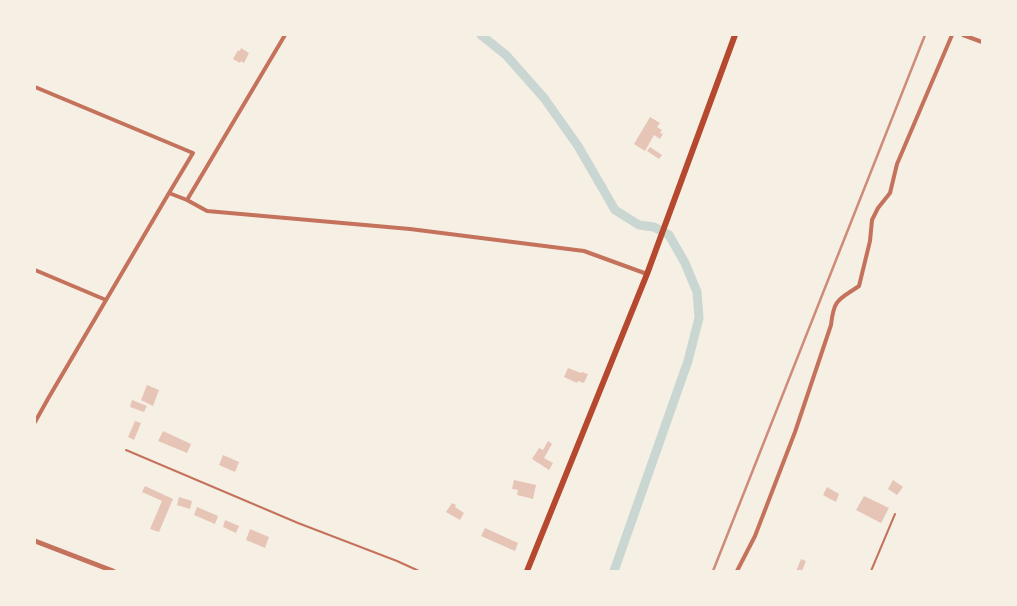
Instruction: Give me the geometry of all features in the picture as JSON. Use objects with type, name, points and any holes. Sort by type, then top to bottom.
[{"type":"highway","points":[[527,571],[647,274],[735,35]]},
{"type":"street","points":[[187,200],[285,35]]},
{"type":"street","points":[[737,571],[755,536],[795,432],[831,325],[833,309],[841,298],[860,286],[870,241],[872,220],[878,208],[890,193],[896,164],[952,35]]},
{"type":"street","points":[[963,35],[982,42]]},
{"type":"street","points":[[35,87],[193,153],[35,422]]},
{"type":"street","points":[[169,193],[207,211],[410,229],[584,251],[647,274]]},
{"type":"street","points":[[35,270],[106,300]]},
{"type":"street","points":[[35,541],[113,571]]},
{"type":"lane","points":[[126,450],[298,523],[419,571]]},
{"type":"lane","points":[[871,571],[896,514]]},
{"type":"building","points":[[241,48],[249,53],[244,63],[233,59]]},
{"type":"building","points":[[650,117],[660,123],[657,127],[662,130],[660,133],[663,134],[660,139],[654,135],[645,151],[634,144]]},
{"type":"building","points":[[650,147],[662,155],[659,159],[647,151]]},
{"type":"building","points":[[568,368],[588,374],[584,383],[578,381],[577,383],[564,377]]},
{"type":"building","points":[[147,385],[159,390],[153,406],[141,400]]},
{"type":"building","points":[[132,400],[147,406],[144,412],[130,407]]},
{"type":"building","points":[[135,421],[141,423],[134,440],[128,437]]},
{"type":"building","points":[[163,431],[191,444],[187,453],[158,441]]},
{"type":"building","points":[[548,441],[552,444],[544,458],[553,463],[549,470],[532,459],[539,448],[543,450]]},
{"type":"building","points":[[223,455],[239,462],[235,472],[219,465]]},
{"type":"building","points":[[514,480],[536,485],[533,499],[517,495],[518,490],[512,489]]},
{"type":"building","points":[[893,480],[903,487],[897,495],[888,489]]},
{"type":"building","points":[[145,486],[173,499],[159,532],[150,529],[162,501],[142,492]]},
{"type":"building","points":[[827,487],[839,494],[836,502],[823,495]]},
{"type":"building","points":[[864,496],[889,508],[881,523],[856,510]]},
{"type":"building","points":[[179,497],[192,501],[190,509],[177,505]]},
{"type":"building","points":[[452,503],[464,513],[460,520],[446,512]]},
{"type":"building","points":[[197,507],[218,516],[215,524],[194,515]]},
{"type":"building","points":[[225,520],[239,526],[236,533],[223,527]]},
{"type":"building","points":[[485,528],[518,543],[515,551],[481,536]]},
{"type":"building","points":[[250,529],[269,537],[265,548],[246,540]]},
{"type":"building","points":[[801,559],[806,561],[802,571],[796,571]]},
{"type":"waterway","points":[[481,35],[506,55],[544,98],[578,146],[615,210],[639,225],[654,227],[669,235],[685,263],[697,292],[699,318],[688,361],[614,571]]},
{"type":"railway","points":[[713,571],[925,35]]}]
